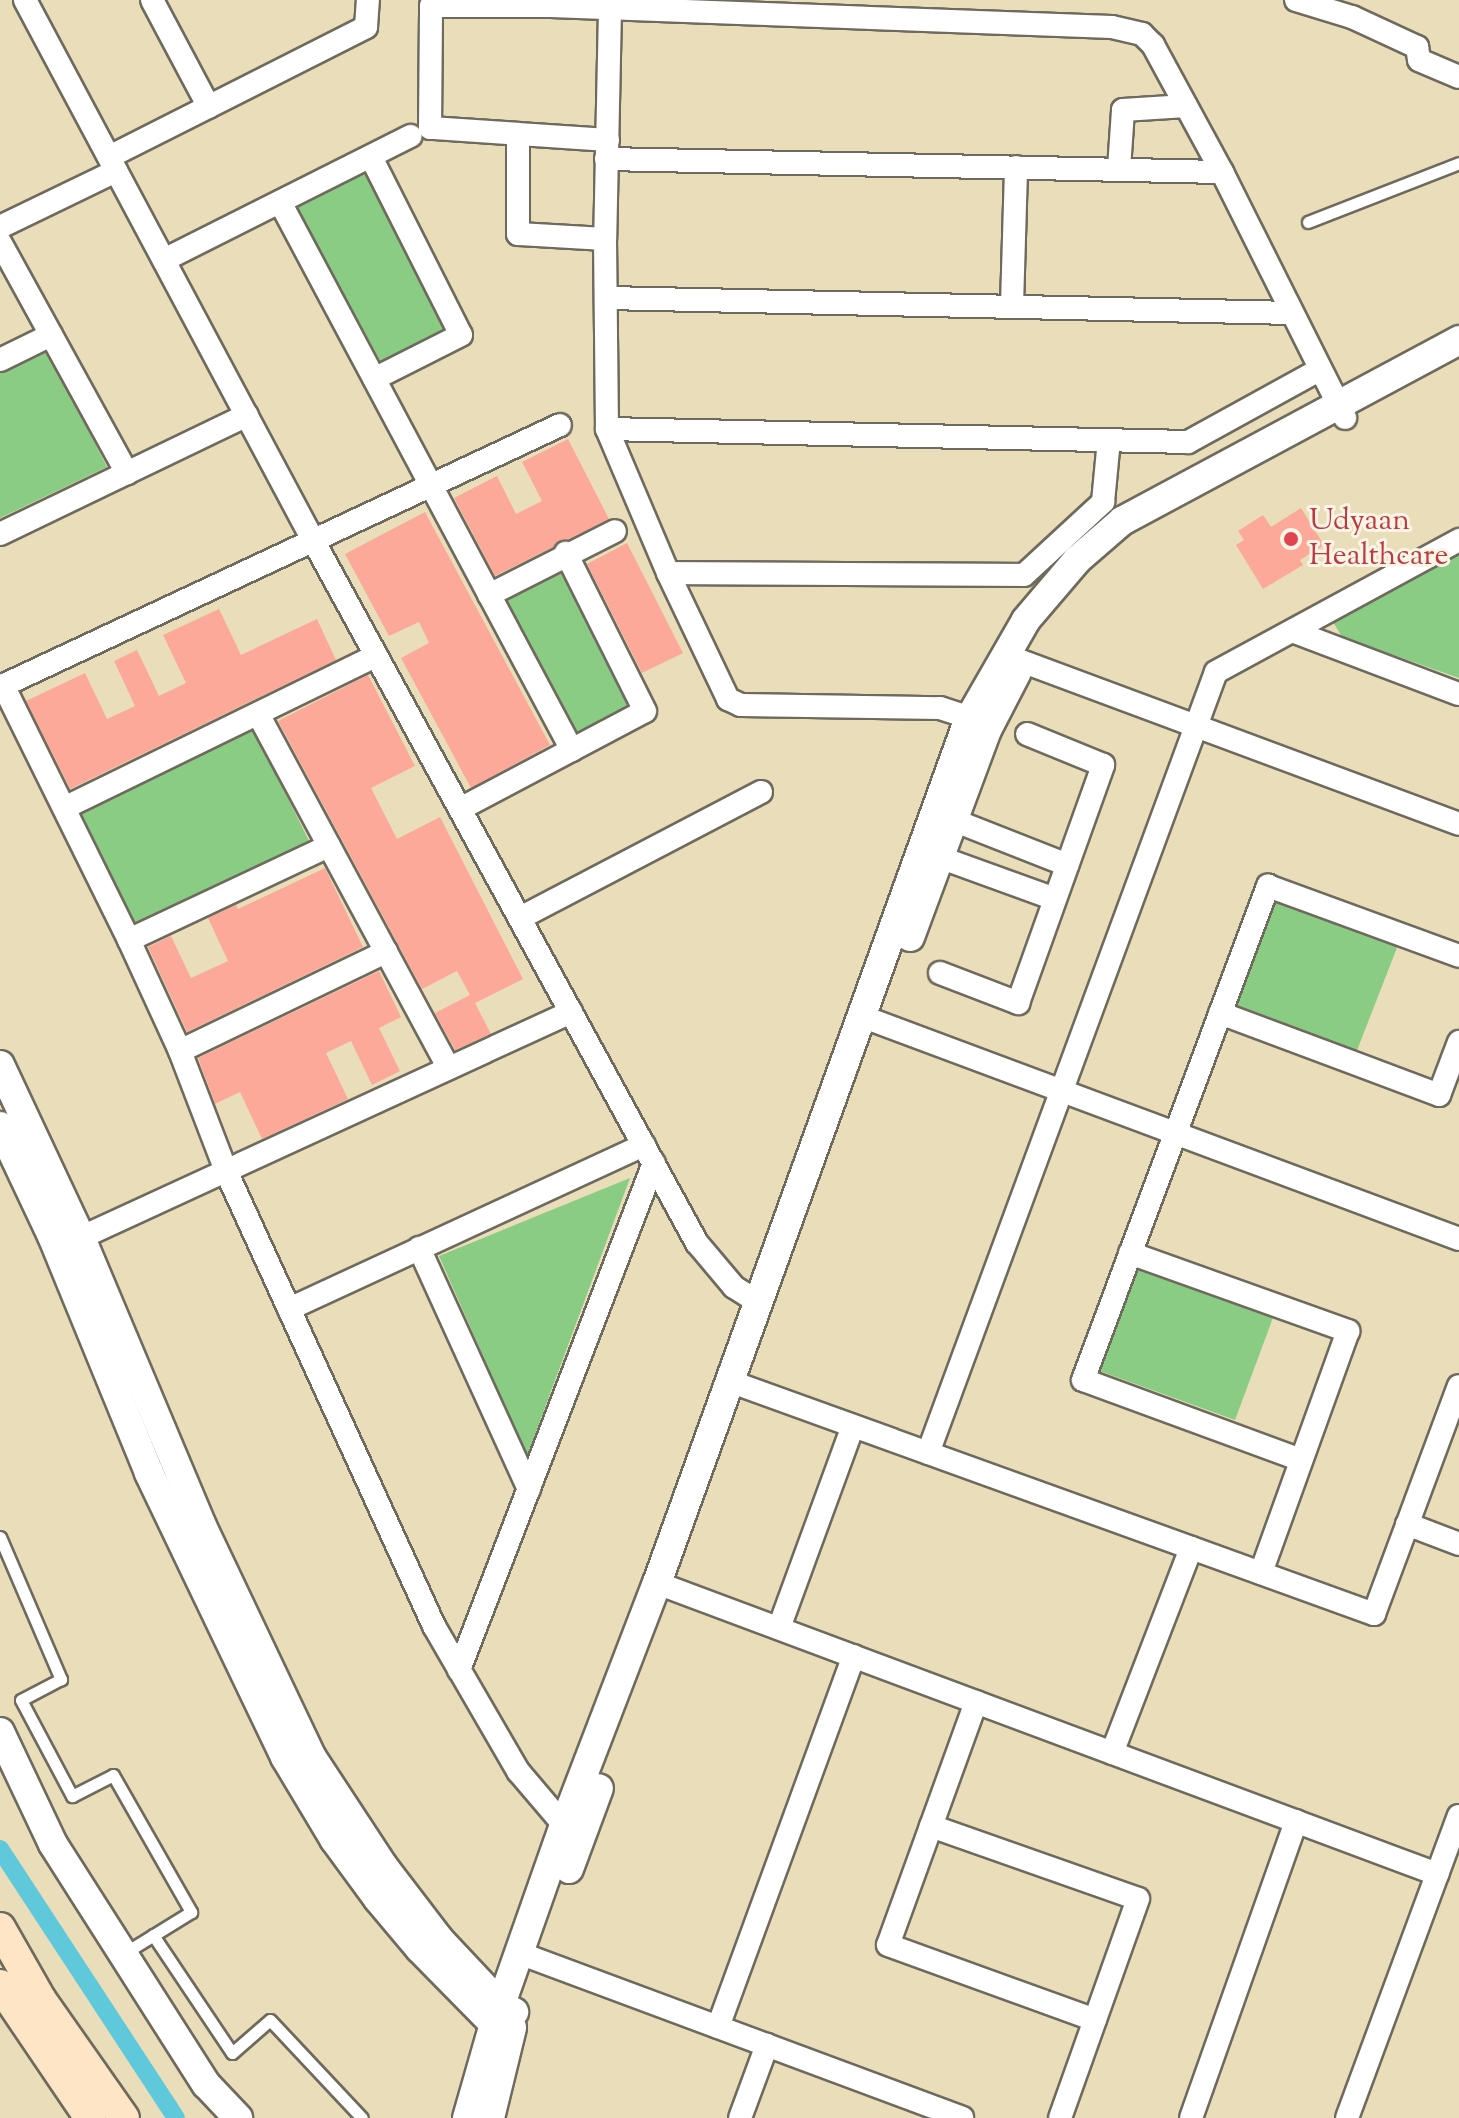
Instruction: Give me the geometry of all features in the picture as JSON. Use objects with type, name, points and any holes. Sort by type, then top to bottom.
[{"type":"main road","points":[[0,1928],[41,2000],[124,2118]]},
{"type":"main road","points":[[0,1985],[90,2118]]},
{"type":"street","points":[[25,0],[313,540],[697,1243],[734,1287],[758,1302]]},
{"type":"street","points":[[152,0],[209,107]]},
{"type":"street","points":[[0,227],[209,107],[366,27],[368,0]]},
{"type":"street","points":[[1296,0],[1354,8],[1417,47],[1419,60],[1459,77]]},
{"type":"street","points":[[1222,172],[607,150],[518,135],[430,128],[431,6],[610,9],[1127,30],[1142,34],[1153,45],[1222,172],[1342,412]]},
{"type":"street","points":[[610,9],[605,239],[607,429],[668,573],[734,704],[940,708],[970,718]]},
{"type":"street","points":[[1119,169],[1123,110],[1186,106]]},
{"type":"street","points":[[518,135],[518,234],[605,239]]},
{"type":"street","points":[[164,260],[411,136]]},
{"type":"street","points":[[371,157],[461,335],[374,379]]},
{"type":"street","points":[[1012,305],[1016,167]]},
{"type":"street","points":[[280,202],[572,750]]},
{"type":"street","points":[[0,242],[127,473]]},
{"type":"street","points":[[606,298],[1291,313]]},
{"type":"street","points":[[0,360],[51,335]]},
{"type":"street","points":[[467,2118],[665,1586],[870,1020],[970,718],[1014,659],[1104,557],[1145,526],[1459,340]]},
{"type":"street","points":[[1342,412],[1459,357]]},
{"type":"street","points":[[607,429],[1188,442],[1319,370]]},
{"type":"street","points":[[0,534],[247,415]]},
{"type":"street","points":[[560,425],[2,686],[66,807],[129,940],[180,1051],[226,1171],[434,1626],[518,1771],[564,1825]]},
{"type":"street","points":[[668,573],[1024,575],[1103,502],[1109,440]]},
{"type":"street","points":[[489,595],[566,553],[615,531]]},
{"type":"street","points":[[928,1453],[1216,672],[1459,540]]},
{"type":"street","points":[[460,809],[645,711],[566,553]]},
{"type":"street","points":[[1292,631],[1459,694]]},
{"type":"street","points":[[66,807],[376,656]]},
{"type":"street","points":[[1014,659],[1459,824]]},
{"type":"street","points":[[738,1384],[758,1302],[870,1020],[939,857],[1014,659]]},
{"type":"street","points":[[258,714],[449,1068]]},
{"type":"street","points":[[940,973],[1018,1003],[1103,765],[1027,734]]},
{"type":"street","points":[[520,918],[761,792]]},
{"type":"street","points":[[953,820],[1067,865]]},
{"type":"street","points":[[129,940],[329,846]]},
{"type":"street","points":[[939,857],[1055,899]]},
{"type":"street","points":[[1301,1460],[1083,1380],[1268,886],[1459,956]]},
{"type":"street","points":[[180,1051],[386,952]]},
{"type":"street","points":[[69,1243],[571,1012]]},
{"type":"street","points":[[1220,1013],[1439,1095],[1459,1042]]},
{"type":"street","points":[[870,1020],[1459,1239]]},
{"type":"street","points":[[0,1065],[69,1243],[191,1532],[308,1774],[334,1839],[420,1949],[506,2019]]},
{"type":"street","points":[[0,1126],[69,1243]]},
{"type":"street","points":[[289,1309],[419,1248],[649,1154]]},
{"type":"street","points":[[459,1670],[529,1489],[649,1154]]},
{"type":"street","points":[[419,1248],[529,1489]]},
{"type":"street","points":[[1130,1253],[1348,1331],[1261,1573]]},
{"type":"street","points":[[738,1384],[1374,1614],[1459,1386]]},
{"type":"street","points":[[779,1628],[853,1426]]},
{"type":"street","points":[[1407,1524],[1459,1544]]},
{"type":"street","points":[[1112,1753],[1191,1548]]},
{"type":"street","points":[[665,1586],[1437,1874]]},
{"type":"street","points":[[527,1956],[564,1825],[665,1586]]},
{"type":"street","points":[[718,2027],[854,1656]]},
{"type":"street","points":[[976,1702],[888,1945],[1095,2020]]},
{"type":"street","points":[[0,1732],[53,1844],[206,2084],[238,2118]]},
{"type":"street","points":[[1347,2118],[1459,1816]]},
{"type":"street","points":[[1191,2118],[1296,1821]]},
{"type":"street","points":[[931,1826],[1138,1899],[1060,2118]]},
{"type":"street","points":[[527,1956],[962,2118]]},
{"type":"street","points":[[490,2118],[506,2019]]},
{"type":"street","points":[[740,2118],[767,2045]]},
{"type":"lane","points":[[1308,222],[1459,163]]},
{"type":"lane","points":[[0,1537],[61,1679],[21,1700],[72,1796],[113,1775],[191,1912],[123,1954]]},
{"type":"lane","points":[[153,1935],[232,2053],[270,2020],[362,2118]]},
{"type":"green space","points":[[365,169],[446,331],[382,364],[295,205]]},
{"type":"green space","points":[[47,348],[107,467],[0,518],[0,371]]},
{"type":"green space","points":[[1459,550],[1459,678],[1342,637],[1332,620]]},
{"type":"green space","points":[[562,566],[635,707],[576,738],[502,597]]},
{"type":"green space","points":[[253,727],[310,843],[136,927],[80,811]]},
{"type":"green space","points":[[1277,899],[1398,945],[1356,1053],[1235,1007]]},
{"type":"green space","points":[[630,1178],[527,1456],[439,1256]]},
{"type":"green space","points":[[1136,1264],[1274,1315],[1235,1420],[1097,1370]]},
{"type":"building","points":[[568,439],[609,519],[495,576],[454,498],[497,476],[516,514],[542,501],[522,462]]},
{"type":"building","points":[[1301,508],[1324,545],[1300,560],[1303,565],[1263,589],[1236,545],[1244,540],[1238,531],[1263,515],[1271,527]]},
{"type":"building","points":[[425,512],[550,745],[471,788],[401,658],[429,643],[419,622],[389,636],[345,554]]},
{"type":"building","points":[[627,543],[683,653],[642,673],[587,564]]},
{"type":"building","points":[[219,609],[241,655],[317,619],[336,660],[70,789],[26,701],[85,673],[107,719],[135,706],[114,661],[137,650],[159,696],[186,683],[163,635]]},
{"type":"building","points":[[368,675],[415,766],[371,788],[397,839],[440,817],[523,979],[475,1003],[491,1034],[455,1050],[435,1013],[470,995],[457,971],[422,989],[278,721]]},
{"type":"building","points":[[325,868],[363,947],[187,1032],[148,947],[171,936],[191,978],[228,961],[208,918],[236,905],[238,909]]},
{"type":"building","points":[[379,971],[401,1017],[379,1028],[400,1071],[372,1085],[351,1041],[326,1053],[348,1099],[262,1139],[240,1092],[215,1104],[198,1058]]},
{"type":"waterway","points":[[0,1849],[176,2118]]},
{"type":"place","name":"Udyaan Healthcare","points":[[1291,539]]}]
